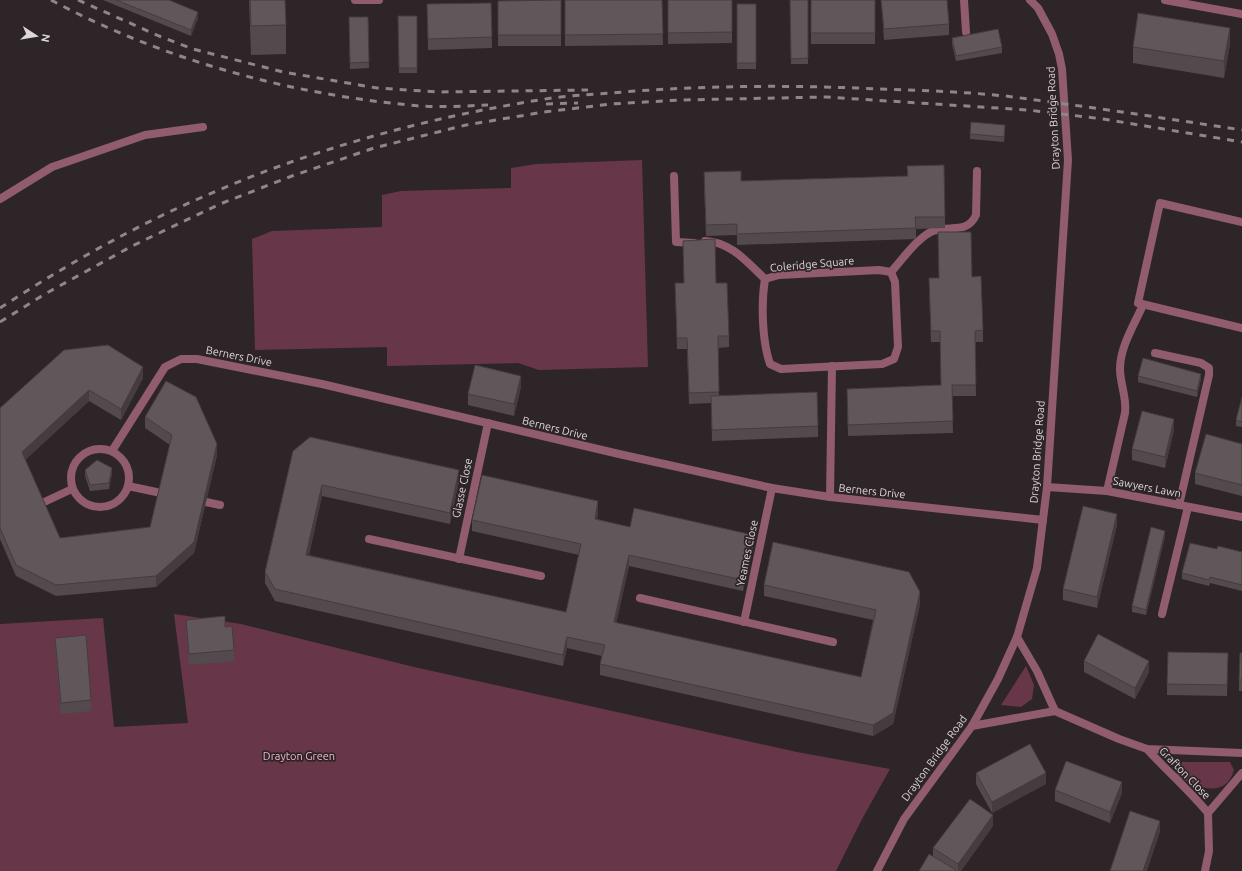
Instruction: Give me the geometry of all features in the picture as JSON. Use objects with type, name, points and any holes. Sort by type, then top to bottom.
[{"type":"street","points":[[355,0],[379,0]]},
{"type":"street","points":[[964,0],[966,32]]},
{"type":"street","name":"Drayton Bridge Road","points":[[877,871],[904,819],[972,726],[1008,660],[1017,637],[1037,568],[1047,486],[1068,160],[1063,85],[1059,54],[1052,34],[1038,8],[1030,0]]},
{"type":"street","points":[[1165,0],[1242,14]]},
{"type":"street","points":[[0,199],[52,167],[145,135],[203,127]]},
{"type":"street","points":[[891,272],[928,233],[936,230],[964,228],[974,220],[976,215],[976,171]]},
{"type":"street","points":[[674,176],[676,242],[691,244],[706,241],[720,242],[735,251],[765,279]]},
{"type":"street","points":[[1242,222],[1160,204],[1138,303],[1242,328]]},
{"type":"street","name":"Coleridge Square","points":[[879,270],[891,272],[895,282],[898,347],[894,359],[882,364],[781,369],[770,364],[765,352],[763,292],[765,279],[779,275],[879,270]]},
{"type":"street","points":[[1107,491],[1125,413],[1126,401],[1120,371],[1122,354],[1143,305]]},
{"type":"street","points":[[1155,353],[1201,363],[1209,368],[1209,376],[1179,505]]},
{"type":"street","name":"Berners Drive","points":[[112,451],[165,367],[181,359],[197,359],[278,375],[772,488],[830,498],[1043,520]]},
{"type":"street","points":[[830,498],[832,366]]},
{"type":"street","name":"Glasse Close","points":[[458,559],[488,423]]},
{"type":"street","points":[[102,449],[112,451],[119,456],[128,469],[128,486],[119,500],[111,505],[102,508],[93,507],[84,503],[77,497],[72,489],[70,480],[71,470],[76,461],[83,454],[92,450],[102,449]]},
{"type":"street","points":[[128,486],[161,493]]},
{"type":"street","name":"Sawyers Lawn","points":[[1047,486],[1107,491],[1242,517]]},
{"type":"street","name":"Yeames Close","points":[[744,622],[772,488]]},
{"type":"street","points":[[40,504],[72,489]]},
{"type":"street","points":[[206,502],[220,506]]},
{"type":"street","points":[[1162,614],[1188,507]]},
{"type":"street","points":[[369,539],[540,576]]},
{"type":"street","points":[[640,598],[833,642]]},
{"type":"street","points":[[1017,637],[1037,671],[1055,711]]},
{"type":"street","points":[[972,726],[1055,711],[1118,739],[1147,749],[1242,753]]},
{"type":"street","name":"Grafton Close","points":[[1147,749],[1165,769],[1191,793],[1208,813],[1208,851],[1205,871]]},
{"type":"street","name":"Grafton Close","points":[[1208,813],[1242,773]]},
{"type":"green space","points":[[642,160],[648,367],[539,370],[518,363],[387,366],[387,347],[255,350],[252,239],[272,231],[382,227],[382,195],[401,191],[511,188],[511,168],[536,164]]},
{"type":"green space","name":"Drayton Green","points":[[174,614],[241,624],[414,667],[797,752],[890,769],[861,821],[836,871],[0,871],[0,624],[103,618],[114,727],[188,723]]},
{"type":"green space","points":[[1026,666],[1034,685],[1032,699],[1021,707],[1001,705]]},
{"type":"green space","points":[[1179,762],[1230,762],[1234,770],[1230,780],[1224,785],[1217,788],[1200,787],[1176,776]]},
{"type":"building","points":[[116,0],[169,0],[198,12],[191,30]]},
{"type":"building","points":[[250,0],[285,0],[286,25],[251,26]]},
{"type":"building","points":[[561,0],[561,35],[498,35],[498,1]]},
{"type":"building","points":[[565,0],[662,0],[663,34],[565,35]]},
{"type":"building","points":[[668,0],[732,0],[732,32],[668,33]]},
{"type":"building","points":[[790,0],[808,0],[808,58],[791,59]]},
{"type":"building","points":[[811,0],[875,0],[875,33],[811,33]]},
{"type":"building","points":[[881,0],[947,0],[949,24],[884,29]]},
{"type":"building","points":[[491,3],[492,37],[428,39],[427,4]]},
{"type":"building","points":[[737,4],[756,4],[756,63],[737,63]]},
{"type":"building","points":[[1138,13],[1230,28],[1224,61],[1133,47]]},
{"type":"building","points":[[398,16],[417,16],[417,68],[399,68]]},
{"type":"building","points":[[349,17],[368,17],[369,62],[350,63]]},
{"type":"building","points":[[998,29],[1002,47],[956,56],[952,38]]},
{"type":"building","points":[[971,122],[1005,125],[1004,137],[970,134]]},
{"type":"building","points":[[944,165],[945,217],[915,217],[916,228],[737,234],[737,224],[706,225],[704,172],[741,171],[741,181],[908,176],[907,166]]},
{"type":"building","points":[[938,232],[971,232],[972,277],[981,276],[983,330],[975,331],[976,385],[952,385],[953,421],[848,425],[847,389],[941,385],[940,331],[931,331],[929,278],[939,278]]},
{"type":"building","points":[[715,239],[716,283],[727,283],[729,336],[718,336],[719,392],[689,393],[687,338],[677,338],[675,283],[684,283],[683,241]]},
{"type":"building","points":[[108,345],[143,367],[121,409],[89,390],[22,452],[60,538],[150,527],[172,435],[145,417],[166,381],[196,397],[217,444],[194,542],[156,576],[56,585],[16,565],[0,528],[0,408],[64,350]]},
{"type":"building","points":[[1143,358],[1201,374],[1197,391],[1138,376]]},
{"type":"building","points":[[475,365],[521,376],[514,404],[468,394]]},
{"type":"building","points":[[817,392],[818,426],[712,430],[711,396]]},
{"type":"building","points":[[1242,397],[1242,422],[1236,420]]},
{"type":"building","points":[[1142,411],[1174,419],[1165,457],[1132,449]]},
{"type":"building","points":[[1206,434],[1242,444],[1242,485],[1195,473]]},
{"type":"building","points":[[310,437],[459,470],[450,513],[322,485],[306,555],[566,612],[581,544],[472,520],[482,475],[598,501],[595,519],[630,527],[634,508],[753,535],[743,580],[629,555],[614,622],[861,677],[876,610],[764,585],[773,542],[909,572],[920,592],[893,713],[873,725],[600,664],[605,645],[567,637],[563,655],[275,589],[265,572],[293,451]]},
{"type":"building","points":[[97,460],[112,468],[109,483],[90,485],[85,470]]},
{"type":"building","points":[[1083,506],[1117,514],[1097,597],[1063,589]]},
{"type":"building","points":[[1151,527],[1165,531],[1146,610],[1132,606]]},
{"type":"building","points":[[1190,543],[1217,549],[1218,546],[1242,552],[1242,585],[1210,577],[1209,580],[1182,573]]},
{"type":"building","points":[[225,616],[225,627],[232,626],[234,650],[189,654],[186,620]]},
{"type":"building","points":[[1098,634],[1149,661],[1135,688],[1084,661]]},
{"type":"building","points":[[86,635],[91,700],[61,703],[55,638]]},
{"type":"building","points":[[1168,652],[1228,653],[1227,685],[1167,684]]},
{"type":"building","points":[[1240,653],[1242,653],[1242,680],[1239,680]]},
{"type":"building","points":[[1030,744],[1046,773],[992,802],[976,773]]},
{"type":"building","points":[[1066,761],[1122,782],[1110,812],[1055,790]]},
{"type":"building","points":[[970,799],[993,815],[958,864],[933,848]]},
{"type":"building","points":[[1130,811],[1160,821],[1143,871],[1110,871]]},
{"type":"building","points":[[929,854],[956,870],[919,871]]},
{"type":"railway","points":[[51,0],[136,40],[180,56],[270,82],[316,92],[409,105],[439,107],[488,105]]},
{"type":"railway","points":[[78,0],[159,36],[193,49],[283,72],[377,88],[438,92],[588,90]]},
{"type":"railway","points":[[0,308],[72,263],[122,236],[172,211],[240,181],[372,136],[462,114],[552,98],[681,88],[769,86],[931,91],[1005,96],[1242,130]]},
{"type":"railway","points":[[0,322],[45,294],[132,246],[220,204],[292,176],[374,148],[466,125],[544,112],[611,104],[680,100],[826,97],[1028,110],[1103,119],[1242,142]]},
{"type":"railway","points":[[546,104],[578,103]]}]
